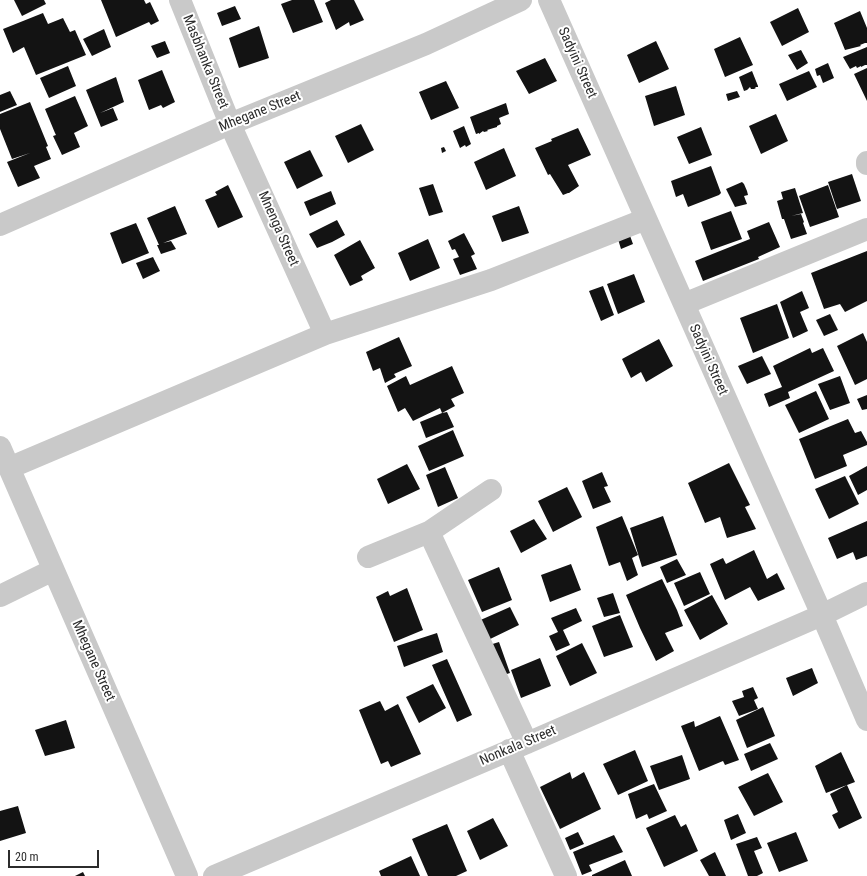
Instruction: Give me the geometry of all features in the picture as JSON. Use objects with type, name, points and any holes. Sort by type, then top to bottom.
[{"type":"street","name":"Masbhanka Street","points":[[180,0],[230,124]]},
{"type":"street","name":"Mhegane Street","points":[[0,224],[230,124],[426,44],[521,0]]},
{"type":"street","name":"Sadyini Street","points":[[549,0],[822,615],[867,720]]},
{"type":"street","name":"Mnenga Street","points":[[230,124],[325,334]]},
{"type":"street","points":[[9,468],[325,334],[491,280],[646,219]]},
{"type":"street","points":[[684,304],[867,229]]},
{"type":"street","name":"Mhegane Street","points":[[0,446],[187,876]]},
{"type":"street","points":[[368,557],[429,532],[491,490]]},
{"type":"street","points":[[429,532],[518,746],[566,876]]},
{"type":"street","points":[[0,596],[54,570]]},
{"type":"street","name":"Nonkala Street","points":[[214,876],[822,615],[867,593]]},
{"type":"building","points":[[14,0],[44,0],[46,4],[22,16]]},
{"type":"building","points":[[101,0],[144,0],[146,4],[150,2],[159,21],[151,25],[149,22],[116,37]]},
{"type":"building","points":[[292,0],[314,0],[323,22],[293,33],[281,4]]},
{"type":"building","points":[[331,0],[354,0],[364,20],[350,26],[349,22],[336,30],[325,3]]},
{"type":"building","points":[[235,6],[241,19],[222,26],[217,13]]},
{"type":"building","points":[[798,8],[809,32],[782,46],[770,22]]},
{"type":"building","points":[[860,11],[867,28],[867,43],[845,50],[834,23]]},
{"type":"building","points":[[43,13],[48,24],[63,18],[70,32],[75,30],[86,55],[36,75],[24,47],[13,53],[3,29]]},
{"type":"building","points":[[259,26],[269,58],[239,68],[229,38]]},
{"type":"building","points":[[104,29],[111,47],[92,56],[83,39]]},
{"type":"building","points":[[740,37],[753,65],[725,77],[714,49]]},
{"type":"building","points":[[165,41],[170,53],[157,58],[151,46]]},
{"type":"building","points":[[656,41],[669,69],[639,83],[627,55]]},
{"type":"building","points":[[867,47],[867,65],[857,68],[856,66],[850,69],[843,57]]},
{"type":"building","points":[[801,50],[808,63],[797,70],[788,55]]},
{"type":"building","points":[[545,58],[557,81],[529,94],[516,71]]},
{"type":"building","points":[[828,63],[834,78],[823,83],[820,75],[817,76],[815,69]]},
{"type":"building","points":[[68,66],[76,86],[49,98],[40,78]]},
{"type":"building","points":[[867,68],[867,101],[854,74]]},
{"type":"building","points":[[162,70],[175,102],[163,108],[161,105],[149,110],[138,80]]},
{"type":"building","points":[[752,71],[758,87],[751,89],[750,87],[744,91],[739,77]]},
{"type":"building","points":[[809,71],[817,87],[787,101],[779,84]]},
{"type":"building","points":[[116,77],[124,102],[100,113],[113,108],[118,120],[101,127],[86,90]]},
{"type":"building","points":[[446,81],[459,108],[431,120],[419,92]]},
{"type":"building","points":[[676,86],[685,115],[654,126],[645,96]]},
{"type":"building","points":[[10,91],[17,105],[0,112],[0,95]]},
{"type":"building","points":[[737,91],[740,97],[728,101],[726,94]]},
{"type":"building","points":[[75,96],[88,126],[74,133],[80,147],[62,155],[53,136],[56,135],[45,109]]},
{"type":"building","points":[[30,102],[48,146],[46,147],[51,159],[34,166],[40,178],[18,187],[7,162],[30,153],[12,159],[0,129],[0,114]]},
{"type":"building","points":[[506,103],[509,114],[499,118],[501,124],[487,130],[488,131],[483,131],[476,134],[470,117]]},
{"type":"building","points":[[776,114],[788,141],[761,154],[749,126]]},
{"type":"building","points":[[361,124],[374,150],[348,163],[335,136]]},
{"type":"building","points":[[464,126],[471,144],[460,148],[453,131]]},
{"type":"building","points":[[701,127],[712,155],[689,164],[677,137]]},
{"type":"building","points":[[578,128],[591,155],[568,165],[579,186],[563,195],[550,174],[548,175],[535,148],[552,141],[551,139]]},
{"type":"building","points":[[444,147],[446,151],[442,153],[441,148]]},
{"type":"building","points":[[504,148],[516,176],[486,190],[474,162]]},
{"type":"building","points":[[310,150],[323,176],[297,189],[284,162]]},
{"type":"building","points":[[711,166],[721,193],[688,207],[683,194],[676,197],[671,181]]},
{"type":"building","points":[[852,174],[861,201],[837,209],[828,182]]},
{"type":"building","points":[[742,182],[748,195],[744,196],[747,204],[735,207],[726,189]]},
{"type":"building","points":[[433,184],[443,212],[429,216],[419,188]]},
{"type":"building","points":[[228,185],[243,217],[218,228],[205,200],[217,195],[215,192]]},
{"type":"building","points":[[828,185],[839,217],[810,227],[799,196]]},
{"type":"building","points":[[795,188],[803,213],[791,216],[801,214],[807,234],[791,239],[784,219],[782,219],[777,201],[783,199],[781,192]]},
{"type":"building","points":[[331,191],[336,204],[310,216],[304,202]]},
{"type":"building","points":[[175,206],[187,234],[163,243],[171,241],[176,249],[161,254],[157,245],[159,245],[147,218]]},
{"type":"building","points":[[519,206],[529,233],[502,242],[492,216]]},
{"type":"building","points":[[731,211],[742,239],[711,250],[701,222]]},
{"type":"building","points":[[337,220],[345,235],[317,248],[309,234]]},
{"type":"building","points":[[769,222],[780,247],[758,257],[759,259],[703,281],[695,261],[750,239],[747,231]]},
{"type":"building","points":[[136,223],[149,253],[122,264],[110,233]]},
{"type":"building","points":[[464,233],[475,254],[471,256],[477,269],[460,275],[453,259],[459,257],[455,249],[452,250],[448,241]]},
{"type":"building","points":[[629,233],[633,244],[621,249],[617,236]]},
{"type":"building","points":[[428,239],[440,268],[410,281],[398,253]]},
{"type":"building","points":[[360,240],[375,268],[361,276],[363,280],[350,286],[334,255]]},
{"type":"building","points":[[867,251],[867,301],[845,312],[840,304],[824,309],[811,273]]},
{"type":"building","points":[[153,257],[160,271],[143,279],[136,263]]},
{"type":"building","points":[[634,274],[645,302],[618,314],[607,284]]},
{"type":"building","points":[[603,286],[614,315],[601,321],[589,291]]},
{"type":"building","points":[[802,291],[809,308],[800,312],[808,331],[793,338],[780,302]]},
{"type":"building","points":[[777,304],[789,338],[753,353],[740,318]]},
{"type":"building","points":[[830,314],[838,330],[824,336],[816,320]]},
{"type":"building","points":[[863,333],[867,342],[867,379],[855,385],[837,346]]},
{"type":"building","points":[[399,337],[412,366],[394,374],[396,377],[385,383],[380,368],[373,371],[366,352]]},
{"type":"building","points":[[659,339],[673,366],[646,382],[641,372],[631,378],[622,359]]},
{"type":"building","points":[[810,348],[812,353],[823,348],[834,371],[788,392],[790,398],[769,407],[764,394],[782,387],[773,366]]},
{"type":"building","points":[[762,356],[771,374],[747,384],[738,366]]},
{"type":"building","points":[[452,366],[464,393],[451,399],[455,406],[442,413],[440,408],[413,421],[405,408],[398,412],[387,386],[406,376],[410,385]]},
{"type":"building","points":[[840,376],[850,403],[830,410],[818,384]]},
{"type":"building","points":[[816,391],[829,419],[799,433],[785,405]]},
{"type":"building","points":[[867,395],[867,409],[862,410],[857,399]]},
{"type":"building","points":[[447,412],[454,427],[426,438],[420,422]]},
{"type":"building","points":[[848,419],[855,433],[861,431],[867,445],[843,455],[847,466],[815,479],[799,439]]},
{"type":"building","points":[[453,430],[464,456],[429,471],[418,446]]},
{"type":"building","points":[[729,463],[750,505],[745,507],[756,529],[727,538],[720,517],[705,523],[688,483]]},
{"type":"building","points":[[407,464],[420,489],[388,504],[377,479]]},
{"type":"building","points":[[867,466],[867,490],[858,495],[849,476]]},
{"type":"building","points":[[445,467],[458,498],[438,507],[426,475]]},
{"type":"building","points":[[602,472],[608,486],[604,487],[611,502],[593,509],[582,481]]},
{"type":"building","points":[[845,476],[859,504],[829,519],[815,489]]},
{"type":"building","points":[[567,487],[582,517],[553,532],[538,501]]},
{"type":"building","points":[[622,516],[638,555],[632,558],[638,575],[627,581],[620,562],[609,566],[596,527]]},
{"type":"building","points":[[663,516],[677,555],[642,567],[630,528]]},
{"type":"building","points":[[534,519],[547,539],[521,553],[510,531]]},
{"type":"building","points":[[867,521],[867,556],[856,560],[853,552],[837,559],[828,538]]},
{"type":"building","points":[[754,550],[767,579],[777,573],[785,589],[758,601],[750,587],[725,600],[710,564],[723,558],[726,564]]},
{"type":"building","points":[[677,559],[686,575],[667,583],[660,567]]},
{"type":"building","points":[[571,564],[581,590],[550,602],[541,575]]},
{"type":"building","points":[[499,567],[512,600],[482,612],[468,580]]},
{"type":"building","points":[[700,572],[710,594],[684,606],[674,583]]},
{"type":"building","points":[[662,579],[683,626],[665,633],[674,651],[656,661],[626,595]]},
{"type":"building","points":[[407,588],[423,630],[394,642],[376,597],[388,591],[390,596]]},
{"type":"building","points":[[613,593],[620,613],[604,617],[597,598]]},
{"type":"building","points":[[712,595],[728,624],[700,640],[684,610]]},
{"type":"building","points":[[510,607],[519,625],[486,641],[476,622]]},
{"type":"building","points":[[576,608],[582,621],[563,630],[570,645],[556,651],[549,636],[558,632],[551,618]]},
{"type":"building","points":[[620,615],[633,647],[604,657],[592,626]]},
{"type":"building","points":[[437,633],[443,652],[404,667],[397,646]]},
{"type":"building","points":[[499,642],[510,673],[497,677],[486,646]]},
{"type":"building","points":[[582,643],[597,673],[570,686],[556,656]]},
{"type":"building","points":[[540,658],[551,686],[521,698],[511,670]]},
{"type":"building","points":[[447,659],[472,715],[457,722],[432,665]]},
{"type":"building","points":[[812,668],[818,683],[793,696],[786,678]]},
{"type":"building","points":[[433,684],[446,708],[419,723],[406,697]]},
{"type":"building","points":[[753,687],[758,698],[754,700],[758,709],[739,716],[732,701],[744,697],[742,691]]},
{"type":"building","points":[[380,701],[385,711],[398,704],[421,754],[391,767],[388,761],[381,764],[359,710]]},
{"type":"building","points":[[763,707],[775,736],[747,748],[736,720]]},
{"type":"building","points":[[720,716],[739,760],[725,765],[723,761],[699,771],[681,726],[694,721],[695,727]]},
{"type":"building","points":[[66,720],[75,748],[45,756],[35,730]]},
{"type":"building","points":[[770,743],[778,759],[751,771],[744,754]]},
{"type":"building","points":[[635,750],[648,781],[618,795],[603,764]]},
{"type":"building","points":[[841,752],[855,782],[826,793],[815,766]]},
{"type":"building","points":[[682,755],[690,779],[659,790],[650,766]]},
{"type":"building","points":[[570,772],[572,779],[584,772],[601,809],[560,829],[540,787]]},
{"type":"building","points":[[768,773],[783,802],[754,816],[738,787]]},
{"type":"building","points":[[654,784],[667,811],[649,819],[647,814],[636,819],[628,794]]},
{"type":"building","points":[[847,785],[862,818],[839,829],[832,815],[838,812],[830,794]]},
{"type":"building","points":[[18,806],[26,833],[0,841],[0,811]]},
{"type":"building","points":[[738,814],[746,833],[731,840],[724,820]]},
{"type":"building","points":[[675,815],[681,827],[686,824],[698,851],[664,867],[646,828]]},
{"type":"building","points":[[493,818],[508,846],[480,860],[467,831]]},
{"type":"building","points":[[447,824],[467,871],[456,876],[428,876],[412,839]]},
{"type":"building","points":[[578,832],[584,844],[570,850],[565,838]]},
{"type":"building","points":[[796,832],[808,861],[779,872],[767,843]]},
{"type":"building","points":[[614,835],[623,852],[589,865],[592,871],[582,875],[573,852]]},
{"type":"building","points":[[757,837],[762,848],[754,851],[763,873],[757,876],[748,876],[736,844]]},
{"type":"building","points":[[715,852],[726,876],[709,876],[700,860]]},
{"type":"building","points":[[411,856],[420,876],[381,876],[379,871]]},
{"type":"building","points":[[625,860],[632,876],[592,876],[592,875]]},
{"type":"building","points":[[83,872],[85,876],[75,876]]}]
